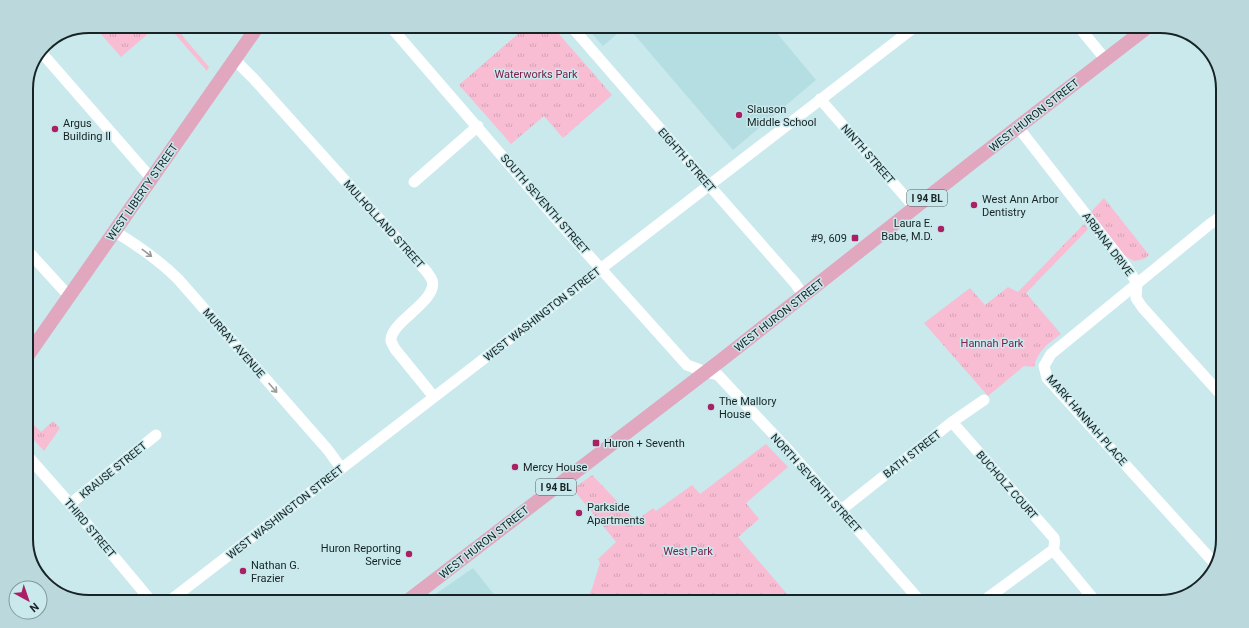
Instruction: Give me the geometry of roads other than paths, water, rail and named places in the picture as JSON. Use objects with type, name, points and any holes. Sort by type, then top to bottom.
[{"type":"main road","name":"WEST LIBERTY STREET","points":[[33,348],[253,33]]},
{"type":"main road","name":"WEST HURON STREET","points":[[415,595],[706,372],[1140,33]]},
{"type":"street","name":"SOUTH SEVENTH STREET","points":[[396,33],[558,220],[687,365],[706,372]]},
{"type":"street","name":"EIGHTH STREET","points":[[577,33],[796,283],[803,295]]},
{"type":"street","name":"WEST WASHINGTON STREET","points":[[177,595],[709,185],[902,33]]},
{"type":"street","points":[[1084,33],[1106,60]]},
{"type":"street","points":[[44,56],[151,178]]},
{"type":"street","name":"MULHOLLAND STREET","points":[[235,60],[253,78],[427,272],[432,280],[429,296],[396,328],[391,342],[434,397]]},
{"type":"street","name":"NINTH STREET","points":[[820,99],[915,208]]},
{"type":"street","points":[[414,182],[478,126]]},
{"type":"street","name":"ARBANA DRIVE","points":[[1018,127],[1126,266],[1137,283],[1136,298],[1142,307],[1216,389]]},
{"type":"street","name":"MARK HANNAH PLACE","points":[[1212,560],[1046,375],[1044,366],[1051,354],[1216,221]]},
{"type":"street","name":"MURRAY AVENUE","points":[[114,231],[167,268],[178,279],[328,450],[341,468]]},
{"type":"street","points":[[33,257],[69,296]]},
{"type":"street","name":"NORTH SEVENTH STREET","points":[[706,372],[718,375],[786,447],[915,595]]},
{"type":"street","name":"BATH STREET","points":[[841,510],[952,422],[984,400]]},
{"type":"street","name":"BUCHOLZ COURT","points":[[952,422],[1054,538],[1055,544],[1053,550]]},
{"type":"street","name":"KRAUSE STREET","points":[[70,504],[156,435]]},
{"type":"street","name":"THIRD STREET","points":[[33,462],[146,595]]},
{"type":"street","points":[[992,595],[1053,550],[1090,595]]},
{"type":"place","name":"Slauson Middle School","points":[[739,115]]},
{"type":"place","name":"Argus Building II","points":[[55,129]]},
{"type":"place","name":"West Ann Arbor Dentistry","points":[[974,205]]},
{"type":"place","name":"Laura E. Babe, M.D.","points":[[941,229]]},
{"type":"place","name":"#9, 609","points":[[855,238]]},
{"type":"place","name":"The Mallory House","points":[[711,407]]},
{"type":"place","name":"Huron + Seventh","points":[[596,443]]},
{"type":"place","name":"Mercy House","points":[[515,467]]},
{"type":"place","name":"Parkside Apartments","points":[[579,513]]},
{"type":"place","name":"Huron Reporting Service","points":[[409,554]]},
{"type":"place","name":"Nathan G. Frazier","points":[[243,571]]},
{"type":"park label","name":"Waterworks Park","points":[[536,74]]},
{"type":"park label","name":"Hannah Park","points":[[992,343]]},
{"type":"park label","name":"West Park","points":[[688,551]]}]
